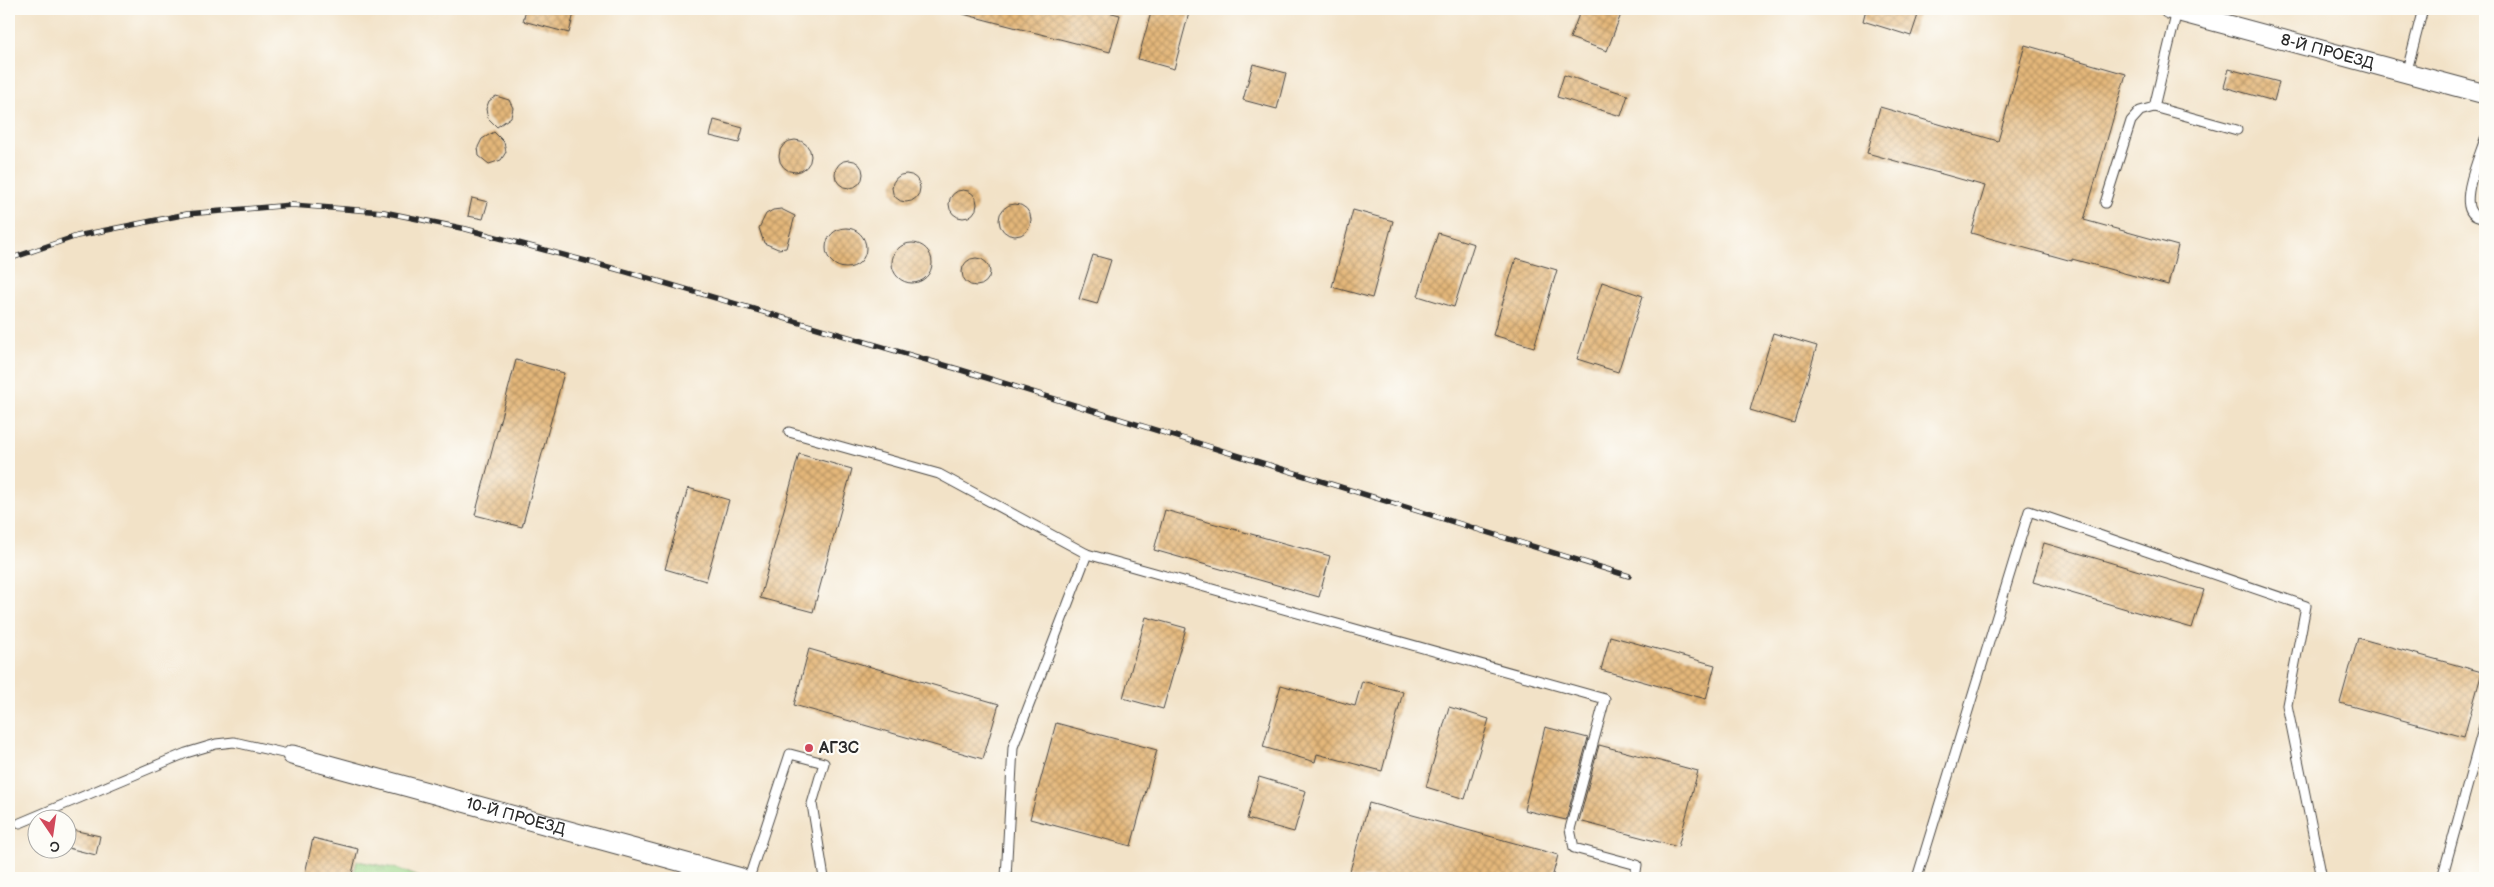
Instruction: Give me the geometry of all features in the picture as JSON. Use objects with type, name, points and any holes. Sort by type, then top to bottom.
[{"type":"street","name":"8-Й ПРОЕЗД","points":[[2183,11],[2406,74],[2485,94]]},
{"type":"street","name":"10-Й ПРОЕЗД","points":[[292,755],[741,878]]},
{"type":"lane","points":[[2406,74],[2423,9]]},
{"type":"lane","points":[[2154,107],[2183,11]]},
{"type":"lane","points":[[2105,203],[2131,121],[2140,111],[2154,107],[2237,130]]},
{"type":"lane","points":[[2485,139],[2467,196],[2469,208],[2474,216],[2485,218]]},
{"type":"lane","points":[[789,432],[939,474],[1087,554],[1605,699],[1570,829],[1574,848],[1637,865],[1635,878]]},
{"type":"lane","points":[[1917,878],[2029,511],[2306,606],[2287,705],[2322,878]]},
{"type":"lane","points":[[1006,878],[1014,748],[1087,554]]},
{"type":"lane","points":[[2442,878],[2485,722]]},
{"type":"lane","points":[[20,823],[186,753],[216,744],[234,742],[292,755]]},
{"type":"lane","points":[[749,878],[790,754],[824,764],[812,804],[824,878]]},
{"type":"green space","points":[[357,861],[399,869],[421,878],[353,878]]},
{"type":"building","points":[[526,9],[575,9],[569,33],[523,21]]},
{"type":"building","points":[[963,9],[1096,9],[1120,15],[1110,52],[963,14]]},
{"type":"building","points":[[1152,9],[1190,9],[1174,69],[1138,59]]},
{"type":"building","points":[[1581,9],[1623,9],[1607,51],[1570,38]]},
{"type":"building","points":[[1866,9],[1920,9],[1911,36],[1863,21]]},
{"type":"building","points":[[2025,45],[2126,74],[2084,220],[2178,246],[2168,285],[1971,233],[1985,186],[1867,153],[1880,107],[1998,141]]},
{"type":"building","points":[[1253,64],[1286,73],[1277,109],[1243,100]]},
{"type":"building","points":[[2229,69],[2279,82],[2274,101],[2224,87]]},
{"type":"building","points":[[1564,75],[1628,95],[1621,116],[1557,97]]},
{"type":"building","points":[[496,96],[509,100],[513,108],[511,117],[497,127],[488,118],[486,109],[489,101]]},
{"type":"building","points":[[714,120],[743,128],[739,143],[710,136]]},
{"type":"building","points":[[494,132],[504,142],[506,152],[501,160],[489,164],[479,156],[478,147],[482,139]]},
{"type":"building","points":[[795,140],[801,141],[806,145],[810,150],[810,162],[806,167],[801,171],[795,172],[789,171],[784,167],[780,162],[779,156],[780,150],[784,145],[789,141]]},
{"type":"building","points":[[849,160],[859,164],[863,174],[859,184],[849,188],[839,184],[835,174],[839,164]]},
{"type":"building","points":[[906,174],[916,178],[920,188],[916,198],[906,202],[896,198],[892,188],[896,178]]},
{"type":"building","points":[[963,190],[973,194],[977,204],[973,214],[963,218],[953,214],[949,204],[953,194]]},
{"type":"building","points":[[472,198],[488,202],[483,219],[468,216]]},
{"type":"building","points":[[1015,204],[1021,205],[1026,209],[1030,214],[1030,226],[1026,231],[1021,235],[1015,236],[1009,235],[1004,231],[1000,226],[999,220],[1000,214],[1004,209],[1009,205]]},
{"type":"building","points":[[781,209],[795,216],[786,248],[778,249],[764,243],[759,228],[766,214],[773,210]]},
{"type":"building","points":[[1353,210],[1393,221],[1372,298],[1332,287]]},
{"type":"building","points":[[850,228],[857,231],[863,237],[866,248],[865,256],[857,265],[850,268],[842,268],[835,265],[827,256],[826,244],[829,237],[838,229]]},
{"type":"building","points":[[1438,233],[1474,244],[1454,307],[1418,296]]},
{"type":"building","points":[[908,243],[916,243],[923,246],[929,252],[932,263],[929,274],[923,280],[916,283],[908,283],[901,280],[895,274],[892,267],[892,259],[895,252],[901,246]]},
{"type":"building","points":[[1093,255],[1111,260],[1097,304],[1079,299]]},
{"type":"building","points":[[976,258],[986,262],[990,272],[986,282],[976,286],[966,282],[962,272],[966,262]]},
{"type":"building","points":[[1516,258],[1557,270],[1534,347],[1493,335]]},
{"type":"building","points":[[1602,282],[1643,296],[1618,372],[1577,359]]},
{"type":"building","points":[[1773,333],[1817,346],[1794,423],[1750,410]]},
{"type":"building","points":[[516,360],[564,373],[522,527],[475,515]]},
{"type":"building","points":[[799,454],[852,469],[813,612],[760,598]]},
{"type":"building","points":[[688,488],[729,500],[706,581],[665,569]]},
{"type":"building","points":[[1165,510],[1330,556],[1319,597],[1154,550]]},
{"type":"building","points":[[2044,543],[2204,590],[2192,628],[2033,582]]},
{"type":"building","points":[[1146,617],[1186,628],[1163,709],[1123,698]]},
{"type":"building","points":[[1610,636],[1715,665],[1706,699],[1601,670]]},
{"type":"building","points":[[2358,638],[2482,672],[2464,737],[2340,703]]},
{"type":"building","points":[[809,649],[999,704],[983,759],[794,705]]},
{"type":"building","points":[[1362,681],[1403,692],[1382,771],[1317,754],[1315,762],[1263,747],[1281,685],[1355,706]]},
{"type":"building","points":[[1449,707],[1489,719],[1465,799],[1426,787]]},
{"type":"building","points":[[1056,723],[1157,750],[1131,846],[1030,819]]},
{"type":"building","points":[[1545,727],[1588,738],[1566,820],[1524,810]]},
{"type":"building","points":[[1599,745],[1698,771],[1678,847],[1579,821]]},
{"type":"building","points":[[1259,777],[1306,791],[1294,832],[1247,819]]},
{"type":"building","points":[[1369,803],[1558,855],[1552,878],[1348,878]]},
{"type":"building","points":[[78,831],[100,836],[96,855],[78,850]]},
{"type":"building","points":[[313,838],[358,849],[351,878],[304,878]]},
{"type":"railway","points":[[9,259],[77,236],[187,214],[292,205],[384,212],[466,229],[627,272],[961,370],[1629,576]]},
{"type":"place","name":"АГЗС","points":[[809,748]]}]
